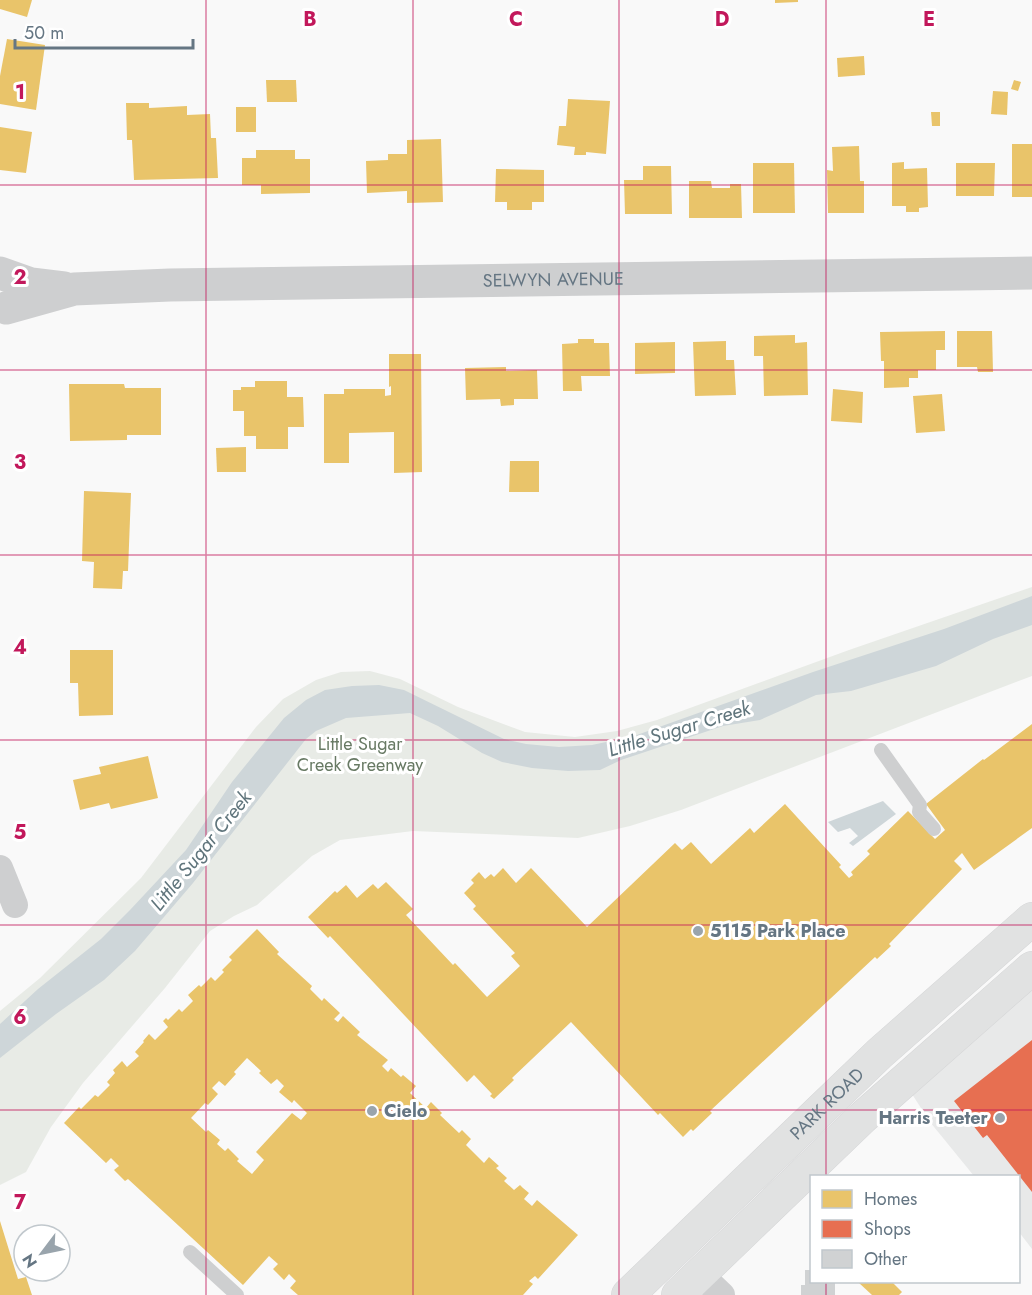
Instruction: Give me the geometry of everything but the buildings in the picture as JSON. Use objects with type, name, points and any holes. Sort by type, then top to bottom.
[{"type":"main road","name":"PARK ROAD","points":[[676,1278],[880,1053],[1032,919]]},
{"type":"main road","name":"PARK ROAD","points":[[676,1278],[1032,968]]},
{"type":"street","name":"SELWYN AVENUE","points":[[0,274],[31,284],[74,290],[170,285],[1032,273]]},
{"type":"street","name":"SELWYN AVENUE","points":[[0,274],[10,286],[12,294],[2,312]]},
{"type":"street","name":"SELWYN AVENUE","points":[[2,312],[74,290]]},
{"type":"street","points":[[0,868],[15,905]]},
{"type":"lane","points":[[881,750],[920,805],[919,812],[934,829]]},
{"type":"lane","points":[[190,1252],[237,1295]]},
{"type":"shaded area","points":[[1032,983],[1032,1249],[1020,1233],[1020,1175],[973,1175],[930,1122],[910,1091]]},
{"type":"green space","name":"Little Sugar Creek Greenway","points":[[1032,587],[1032,676],[681,810],[630,826],[578,838],[413,831],[340,840],[312,856],[257,905],[210,931],[165,988],[83,1083],[51,1127],[26,1172],[0,1185],[0,1011],[40,978],[141,878],[256,727],[283,699],[316,680],[341,672],[370,671],[400,679],[458,707],[525,732],[575,737],[617,731],[657,720]]},
{"type":"water","name":"Little Sugar Creek","points":[[1032,596],[1032,625],[993,639],[936,666],[851,691],[816,695],[760,720],[723,726],[621,760],[600,770],[568,771],[532,768],[502,762],[410,713],[346,718],[316,731],[306,739],[193,883],[135,951],[104,980],[0,1058],[0,1024],[38,989],[101,939],[130,910],[186,850],[232,782],[284,718],[306,700],[325,690],[379,685],[404,690],[504,739],[559,747],[592,745],[634,736],[813,672],[944,629]]},
{"type":"water","points":[[883,801],[896,814],[853,846],[849,843],[858,836],[850,828],[838,832],[828,822]]},
{"type":"place","name":"5115 Park Place","points":[[698,931]]},
{"type":"place","name":"Cielo","points":[[372,1111]]},
{"type":"place","name":"Harris Teeter","points":[[1000,1118]]}]
